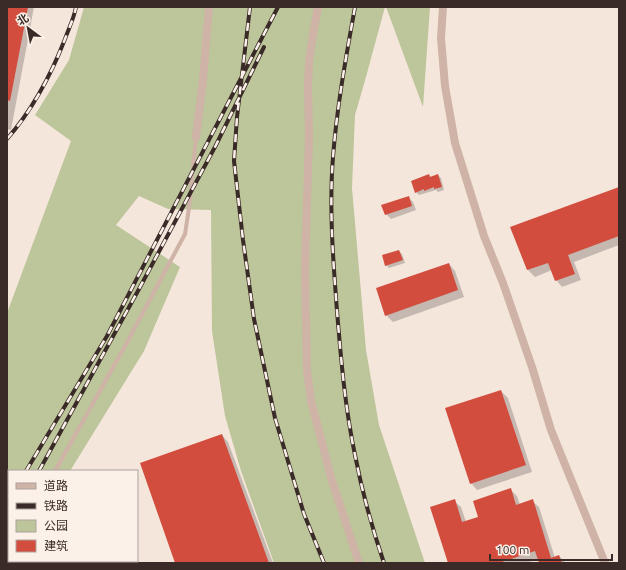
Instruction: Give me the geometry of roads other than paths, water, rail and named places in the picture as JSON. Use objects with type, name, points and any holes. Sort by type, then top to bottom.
[{"type":"street","points":[[196,136],[203,80],[209,7]]},
{"type":"street","points":[[318,7],[310,54],[308,85],[309,136],[305,270],[307,370],[311,400],[332,481],[359,563]]},
{"type":"street","points":[[443,7],[442,38],[445,79],[455,143],[484,236],[503,283],[532,367],[551,430],[605,563]]},
{"type":"lane","points":[[56,470],[125,346],[185,234],[196,136]]},
{"type":"railway","points":[[7,139],[33,104],[54,66],[73,19],[76,7]]},
{"type":"railway","points":[[250,7],[237,117],[234,161],[243,240],[254,319],[275,418],[304,514],[324,563]]},
{"type":"railway","points":[[27,470],[107,336],[278,7]]},
{"type":"railway","points":[[355,7],[339,100],[333,157],[331,195],[333,253],[340,347],[349,419],[364,496],[384,563]]},
{"type":"railway","points":[[40,470],[216,145],[264,47]]}]
